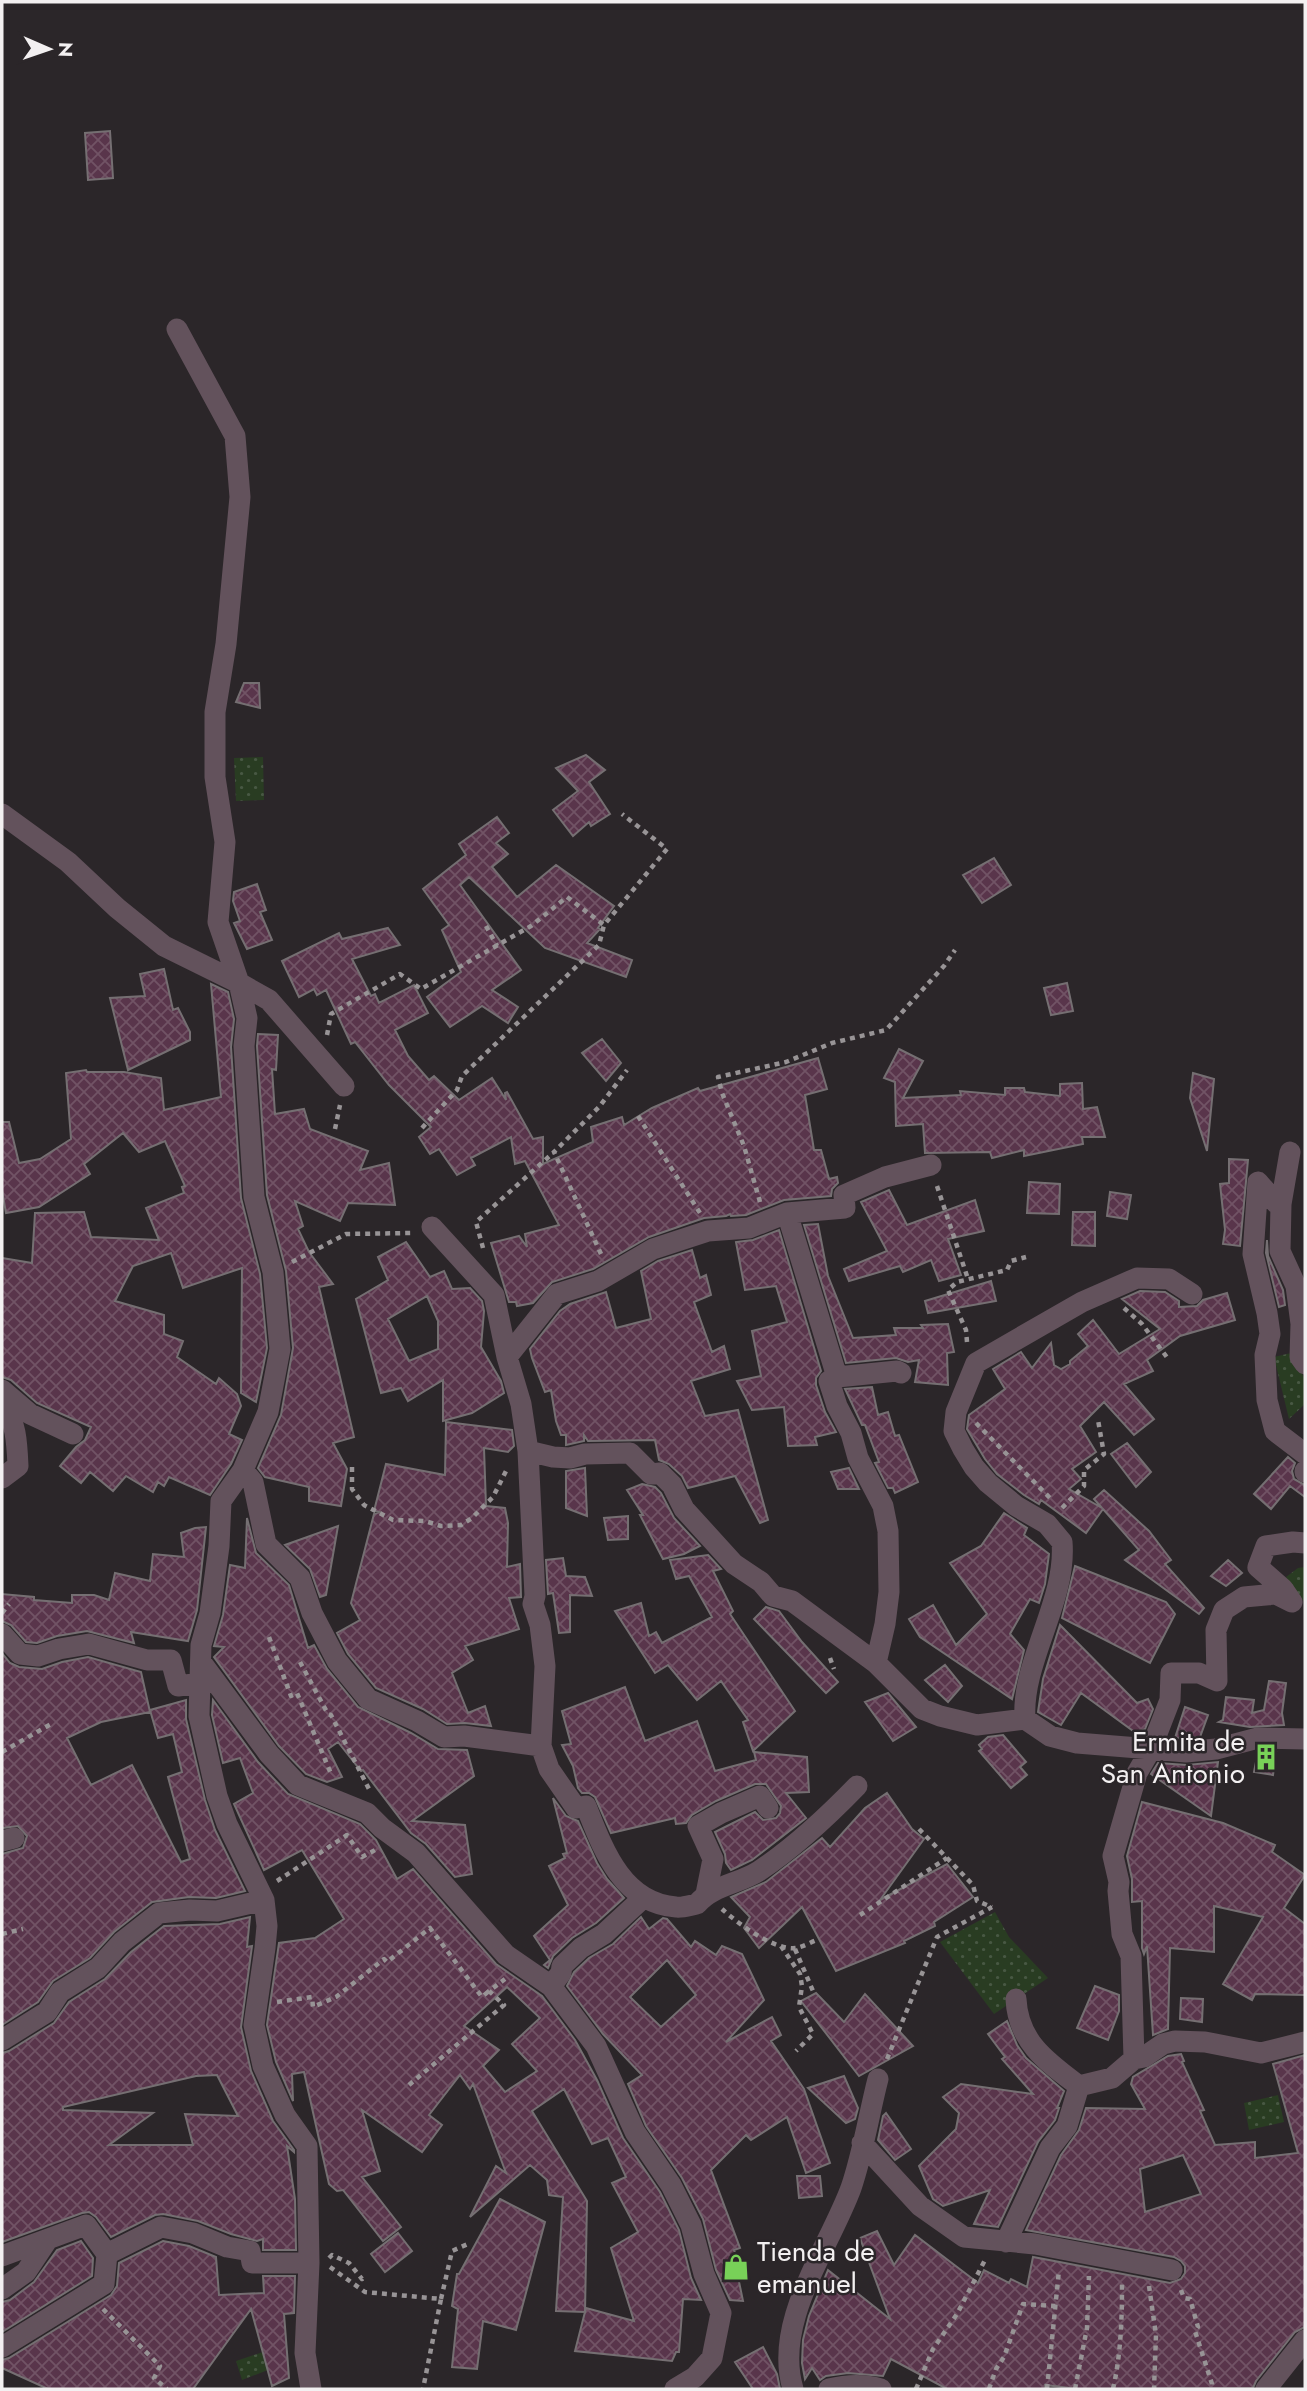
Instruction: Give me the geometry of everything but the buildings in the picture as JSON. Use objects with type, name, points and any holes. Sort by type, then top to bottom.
[{"type":"street","points":[[177,328],[235,436],[240,497],[226,644],[215,712],[215,777],[225,842],[218,922],[239,983],[247,1018],[244,1046],[254,1197],[273,1272],[280,1349],[268,1412],[243,1470],[221,1501],[219,1546],[210,1613],[201,1646],[200,1716],[217,1796],[227,1824],[263,1896],[267,1926],[254,2025],[262,2066],[285,2115],[307,2146],[309,2263],[305,2353],[311,2389]]},
{"type":"street","points":[[2,814],[68,862],[117,908],[164,946],[268,1000],[344,1086]]},
{"type":"street","points":[[1290,1152],[1281,1204],[1280,1251],[1296,1286],[1301,1324],[1300,1357],[1305,1364]]},
{"type":"street","points":[[507,1357],[557,1294],[598,1281],[653,1249],[712,1231],[749,1228],[787,1213],[845,1208],[844,1195],[885,1177],[931,1165]]},
{"type":"street","points":[[1281,1204],[1276,1203],[1258,1182],[1253,1254],[1269,1323],[1265,1355],[1267,1400],[1275,1431],[1305,1454]]},
{"type":"street","points":[[787,1213],[837,1377]]},
{"type":"street","points":[[432,1227],[495,1295],[507,1357],[521,1404],[528,1451],[535,1596],[533,1604],[540,1625],[545,1665],[541,1746],[549,1769],[576,1808],[586,1806],[606,1855],[632,1890],[643,1899],[676,1907],[697,1904],[706,1894],[757,1872],[800,1842],[856,1786]]},
{"type":"street","points":[[1026,1719],[1024,1705],[1060,1578],[1062,1542],[1053,1516],[1016,1506],[988,1483],[974,1467],[954,1431],[956,1412],[976,1363],[1082,1302],[1137,1278],[1169,1279],[1192,1294]]},
{"type":"street","points":[[876,1663],[885,1625],[888,1592],[888,1531],[883,1506],[858,1458],[851,1433],[836,1406],[829,1381],[837,1377],[897,1371],[901,1373]]},
{"type":"street","points":[[2,1390],[30,1413],[73,1434]]},
{"type":"street","points":[[2,1401],[9,1412],[17,1436],[18,1466],[2,1478]]},
{"type":"street","points":[[528,1451],[570,1458],[585,1454],[630,1452],[651,1474],[660,1473],[672,1485],[684,1509],[734,1563],[761,1582],[773,1596],[792,1601],[876,1663],[922,1709],[940,1716],[977,1725],[1026,1719],[1050,1736],[1077,1743],[1186,1752],[1216,1749],[1258,1738],[1305,1739]]},
{"type":"street","points":[[243,1470],[253,1482],[266,1544],[300,1578],[312,1612],[337,1661],[368,1699],[417,1721],[444,1737],[464,1736],[541,1746]]},
{"type":"street","points":[[1134,2059],[1131,1956],[1122,1934],[1119,1882],[1113,1856],[1137,1773],[1151,1749],[1170,1700],[1171,1673],[1199,1673],[1217,1681],[1216,1630],[1224,1610],[1244,1597],[1276,1594],[1292,1602],[1283,1589],[1258,1567],[1266,1546],[1293,1542],[1305,1544]]},
{"type":"street","points":[[2,1634],[20,1654],[38,1656],[89,1644],[147,1660],[171,1660],[178,1686],[201,1672]]},
{"type":"street","points":[[201,1672],[298,1786],[367,1813],[416,1853],[506,1955],[551,1986],[596,2046],[635,2132],[671,2185],[691,2225],[704,2274],[721,2314],[712,2358],[695,2377],[676,2389]]},
{"type":"street","points":[[706,1894],[713,1859],[698,1826],[761,1796],[768,1808]]},
{"type":"street","points":[[2,2040],[47,2012],[61,1992],[98,1968],[122,1942],[159,1913],[218,1911],[263,1896]]},
{"type":"street","points":[[551,1986],[561,1973],[562,1966],[571,1957],[604,1934],[643,1899]]},
{"type":"street","points":[[1016,1999],[1017,2019],[1026,2035],[1049,2064],[1079,2086],[1112,2078],[1134,2059],[1144,2057],[1163,2044],[1175,2041],[1205,2042],[1261,2053],[1305,2042]]},
{"type":"street","points":[[793,2389],[788,2372],[793,2323],[850,2188],[878,2079]]},
{"type":"street","points":[[1000,2242],[1050,2148],[1067,2126],[1079,2086]]},
{"type":"street","points":[[862,2143],[920,2206],[964,2237],[1035,2244],[1172,2270]]},
{"type":"street","points":[[2,2256],[86,2225],[107,2254],[104,2284],[2,2347]]},
{"type":"street","points":[[107,2254],[161,2227],[193,2232],[227,2247],[250,2251],[252,2263],[309,2263]]},
{"type":"street","points":[[2,2289],[26,2272],[48,2239]]},
{"type":"street","points":[[1266,2389],[1305,2340]]},
{"type":"street","points":[[829,2389],[840,2386],[872,2386],[881,2389]]},
{"type":"path","points":[[422,1128],[457,1090],[462,1076],[599,945],[604,925],[667,849],[622,814]]},
{"type":"path","points":[[326,1045],[331,1014],[400,974],[421,989],[531,926],[567,897],[604,925]]},
{"type":"path","points":[[486,926],[497,946]]},
{"type":"path","points":[[752,1206],[760,1203],[744,1146],[718,1077],[786,1062],[832,1043],[886,1030],[936,976],[955,950]]},
{"type":"path","points":[[485,1259],[476,1222],[554,1152],[599,1107],[627,1070]]},
{"type":"path","points":[[638,1116],[712,1231]]},
{"type":"path","points":[[554,1152],[610,1274]]},
{"type":"path","points":[[931,1165],[968,1279]]},
{"type":"path","points":[[273,1272],[346,1234],[411,1233]]},
{"type":"path","points":[[972,1374],[966,1330],[947,1290],[957,1282],[1007,1270],[1012,1261],[1026,1257]]},
{"type":"path","points":[[1104,1292],[1142,1324],[1169,1360]]},
{"type":"path","points":[[975,1422],[1053,1516],[1084,1486],[1084,1470],[1104,1454],[1098,1420]]},
{"type":"path","points":[[352,1467],[352,1489],[364,1504],[375,1511],[393,1520],[415,1520],[441,1526],[461,1525],[485,1506],[501,1485],[508,1469],[528,1451]]},
{"type":"path","points":[[2,1614],[9,1604]]},
{"type":"path","points":[[269,1637],[292,1696],[297,1693],[333,1780]]},
{"type":"path","points":[[300,1662],[373,1794]]},
{"type":"path","points":[[2,1752],[51,1724]]},
{"type":"path","points":[[878,2079],[937,1937],[992,1908],[977,1901],[973,1885],[919,1829]]},
{"type":"path","points":[[263,1896],[347,1835],[362,1857],[397,1839]]},
{"type":"path","points":[[860,1915],[947,1858]]},
{"type":"path","points":[[706,1894],[739,1925],[780,1945],[795,1949],[817,1940]]},
{"type":"path","points":[[258,2005],[312,1997],[313,2007],[336,1997],[384,1959],[387,1962],[430,1928],[482,1997],[522,1966]]},
{"type":"path","points":[[2,1934],[23,1929]]},
{"type":"path","points":[[780,1945],[800,1975],[802,1986],[799,2007],[813,2034],[796,2051]]},
{"type":"path","points":[[795,1949],[813,1991]]},
{"type":"path","points":[[409,2085],[504,2005],[489,1991]]},
{"type":"path","points":[[916,2389],[933,2348],[957,2314],[1000,2242]]},
{"type":"path","points":[[422,2389],[452,2251],[470,2243]]},
{"type":"path","points":[[1047,2389],[1060,2248]]},
{"type":"path","points":[[1075,2389],[1087,2328],[1090,2254]]},
{"type":"path","points":[[365,2278],[362,2279],[349,2263],[332,2255],[324,2264],[365,2292],[441,2299]]},
{"type":"path","points":[[1113,2389],[1133,2262]]},
{"type":"path","points":[[1133,2262],[1152,2297],[1150,2300],[1156,2335],[1154,2389]]},
{"type":"path","points":[[1172,2270],[1184,2298],[1190,2299],[1198,2327],[1195,2331],[1212,2389]]},
{"type":"path","points":[[87,2294],[160,2366],[153,2378],[167,2389]]},
{"type":"path","points":[[989,2389],[1023,2304],[1055,2306]]},
{"type":"green space","points":[[263,757],[264,800],[236,801],[234,758]]},
{"type":"green space","points":[[1291,1353],[1305,1379],[1305,1404],[1289,1419],[1274,1357]]},
{"type":"green space","points":[[1305,1567],[1305,1603],[1286,1577],[1298,1568]]},
{"type":"green space","points":[[995,1912],[1009,1937],[1048,1978],[994,2014],[940,1942]]},
{"type":"green space","points":[[1278,2095],[1284,2122],[1249,2130],[1244,2103]]},
{"type":"green space","points":[[263,2352],[268,2370],[242,2380],[236,2361]]},
{"type":"place","name":"Ermita de San Antonio","points":[[1266,1757]]},
{"type":"place","name":"Tienda de emanuel","points":[[736,2267]]}]
